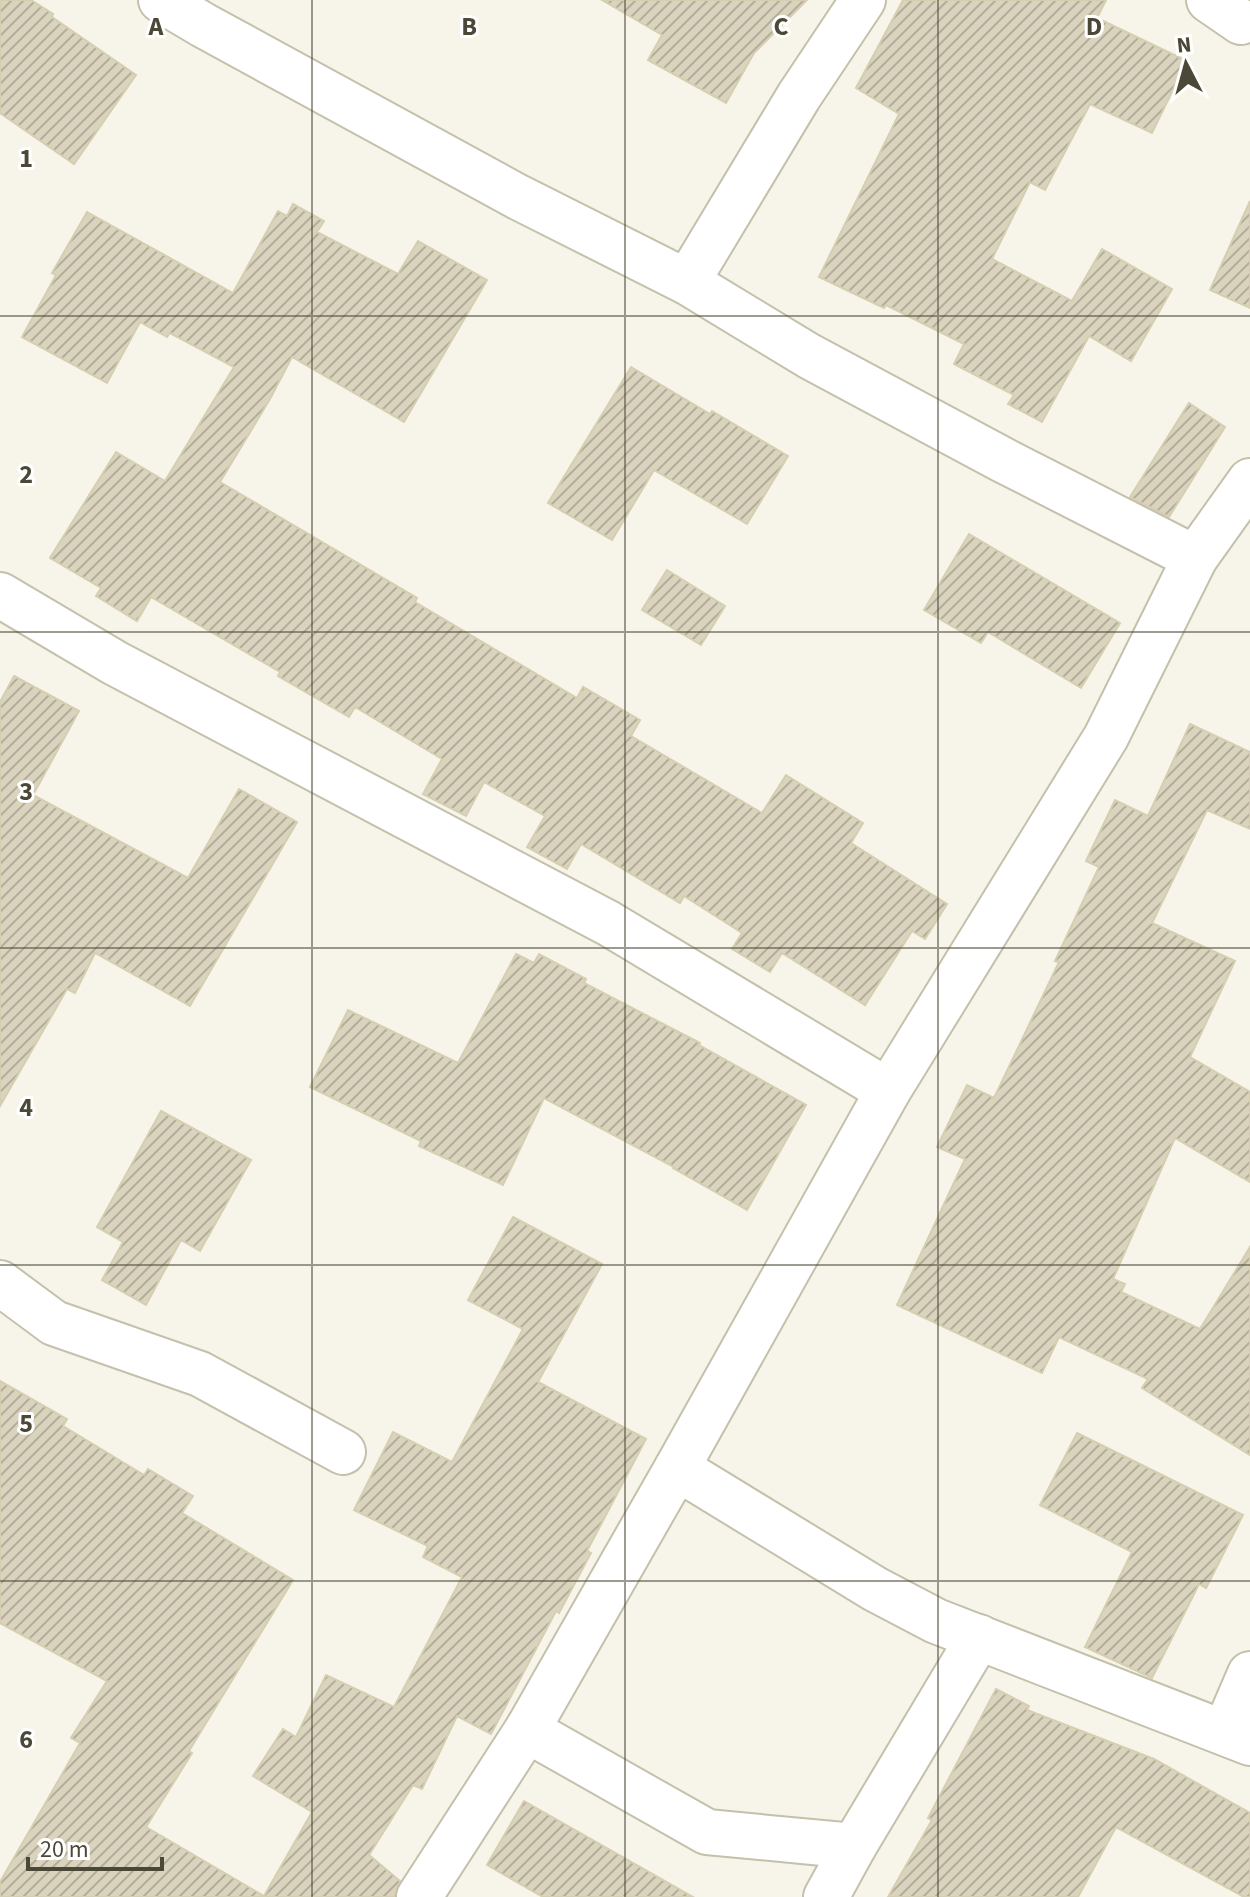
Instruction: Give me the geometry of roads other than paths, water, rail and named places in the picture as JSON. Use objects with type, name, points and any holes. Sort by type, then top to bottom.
[{"type":"street","points":[[161,0],[518,197],[687,282],[809,356],[1195,558]]},
{"type":"street","points":[[687,282],[799,96],[863,0]]},
{"type":"street","points":[[419,1897],[527,1730],[888,1091],[1106,737],[1195,558],[1250,481]]},
{"type":"street","points":[[0,595],[115,663],[608,923],[888,1091]]},
{"type":"street","points":[[0,1283],[54,1323],[200,1374],[343,1452]]},
{"type":"street","points":[[677,1468],[875,1589],[936,1621],[1238,1738],[1250,1674]]},
{"type":"street","points":[[826,1897],[979,1637]]},
{"type":"street","points":[[527,1730],[707,1832],[854,1846]]}]
